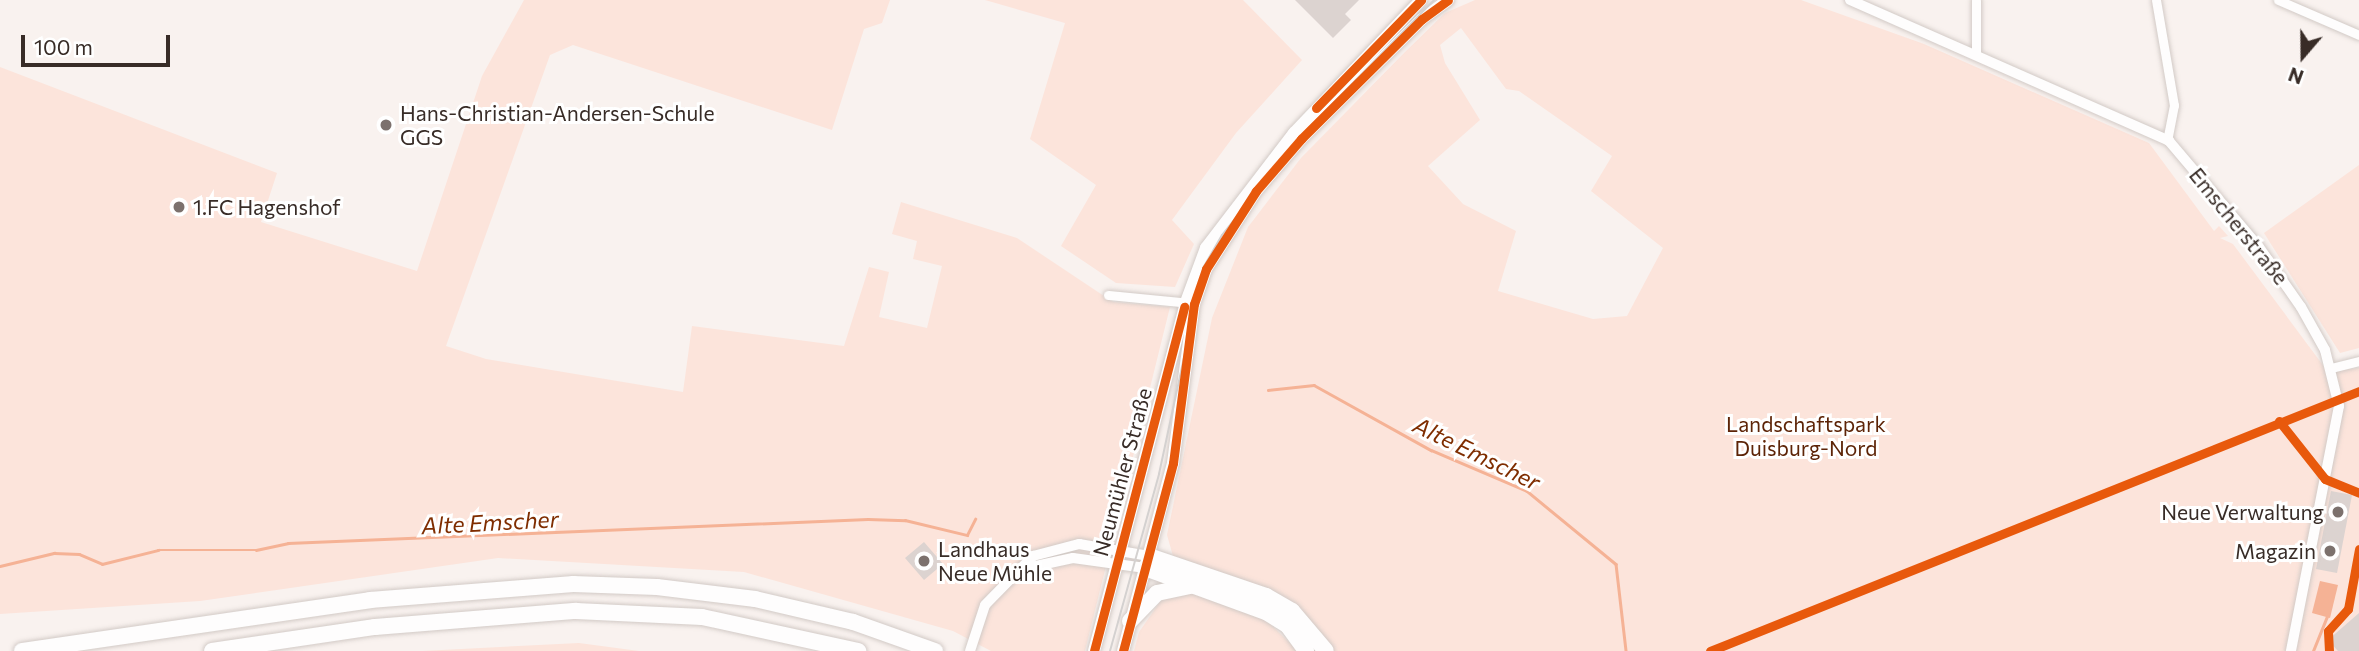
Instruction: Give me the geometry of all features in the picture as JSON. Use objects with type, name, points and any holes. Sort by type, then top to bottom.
[{"type":"highway","points":[[1147,562],[1197,586],[1266,612],[1288,626],[1306,651]]},
{"type":"highway","points":[[1147,562],[1266,596],[1292,611],[1326,651]]},
{"type":"highway","points":[[22,651],[370,600],[573,584],[755,598],[853,622],[935,651]]},
{"type":"highway","points":[[1130,621],[1157,593],[1197,586]]},
{"type":"highway","points":[[212,651],[388,626],[576,611],[702,617],[858,651]]},
{"type":"main road","points":[[1405,16],[1408,0]]},
{"type":"main road","name":"Neumühler Straße","points":[[1094,651],[1117,555],[1206,248],[1250,186],[1421,0]]},
{"type":"main road","name":"Neumühler Straße","points":[[1123,651],[1173,463],[1190,303],[1214,253],[1256,191],[1301,139],[1442,1]]},
{"type":"street","name":"Emscherstraße","points":[[1850,0],[2167,140],[2268,259],[2314,327],[2331,368],[2339,406],[2291,651]]},
{"type":"street","points":[[1976,0],[1976,55]]},
{"type":"street","points":[[2156,0],[2174,106],[2167,140]]},
{"type":"street","points":[[2278,0],[2359,35]]},
{"type":"street","points":[[1108,295],[1190,303]]},
{"type":"street","points":[[2331,368],[2359,361]]},
{"type":"street","points":[[970,651],[985,606],[1033,556],[1079,544],[1147,562]]},
{"type":"green space","points":[[524,0],[890,0],[882,23],[864,29],[832,130],[573,45],[550,55],[446,346],[486,359],[683,392],[692,326],[844,346],[869,267],[889,272],[879,317],[927,328],[942,266],[913,259],[917,241],[892,234],[901,202],[1017,238],[1113,302],[1170,307],[1085,651],[991,651],[953,631],[744,572],[498,558],[200,601],[0,614],[0,67],[277,173],[261,222],[417,271],[482,76]]},
{"type":"green space","points":[[985,0],[1243,0],[1302,60],[1236,133],[1172,220],[1194,244],[1175,287],[1116,283],[1061,246],[1096,185],[1030,139],[1065,23]]},
{"type":"green space","name":"Landschaftspark Duisburg-Nord","points":[[1475,0],[1801,0],[1924,44],[2149,143],[2214,231],[2219,226],[2228,236],[2220,238],[2233,244],[2328,372],[2359,368],[2359,651],[1333,651],[1295,605],[1173,556],[1167,535],[1212,318],[1248,227],[1301,158],[1445,13]],"holes":[[[1461,28],[1506,89],[1519,91],[1612,156],[1591,191],[1663,248],[1627,316],[1593,319],[1498,291],[1516,231],[1463,204],[1428,166],[1480,120],[1445,63],[1440,45]]]},
{"type":"green space","points":[[2359,165],[2359,348],[2340,353],[2264,233]]},
{"type":"green space","points":[[1193,593],[1263,617],[1298,651],[1134,651],[1139,632],[1162,599]]},
{"type":"green space","points":[[579,643],[639,651],[422,651]]},
{"type":"shaded area","points":[[2320,581],[2338,585],[2330,618],[2312,613]]},
{"type":"building","points":[[1295,0],[1359,0],[1345,14],[1351,20],[1333,38]]},
{"type":"building","points":[[2331,491],[2352,495],[2337,573],[2316,569]]},
{"type":"building","name":"Landhaus Neue Mühle","points":[[924,542],[943,564],[924,580],[905,558]]},
{"type":"building","points":[[2359,613],[2359,651],[2338,651],[2328,640]]},
{"type":"waterway","name":"Alte Emscher","points":[[1268,390],[1314,385],[1431,450],[1527,491],[1616,564],[1626,651]]},
{"type":"waterway","name":"Alte Emscher","points":[[0,566],[54,553],[79,554],[102,564],[158,550],[256,550],[288,543],[868,519],[905,520],[967,535],[975,519]]},
{"type":"waterway","points":[[2313,651],[2327,617]]},
{"type":"tram line","points":[[1110,651],[1159,474],[1203,268],[1222,235],[1299,138],[1434,0]]},
{"type":"cycle path","points":[[1316,108],[1421,0]]},
{"type":"cycle path","points":[[1123,651],[1173,463],[1194,304],[1206,269],[1256,191],[1301,139],[1422,19],[1448,0]]},
{"type":"cycle path","points":[[1094,651],[1184,307]]},
{"type":"cycle path","points":[[1710,651],[2359,391]]},
{"type":"cycle path","points":[[2279,421],[2325,479],[2359,493]]},
{"type":"cycle path","points":[[2329,651],[2328,631],[2348,609],[2359,549]]},
{"type":"place","name":"Hans-Christian-Andersen-Schule GGS","points":[[386,125]]},
{"type":"place","name":"1.FC Hagenshof","points":[[179,207]]},
{"type":"place","name":"Neue Verwaltung","points":[[2338,512]]},
{"type":"place","name":"Magazin","points":[[2330,551]]},
{"type":"place","name":"Landhaus Neue Mühle","points":[[924,561]]}]
